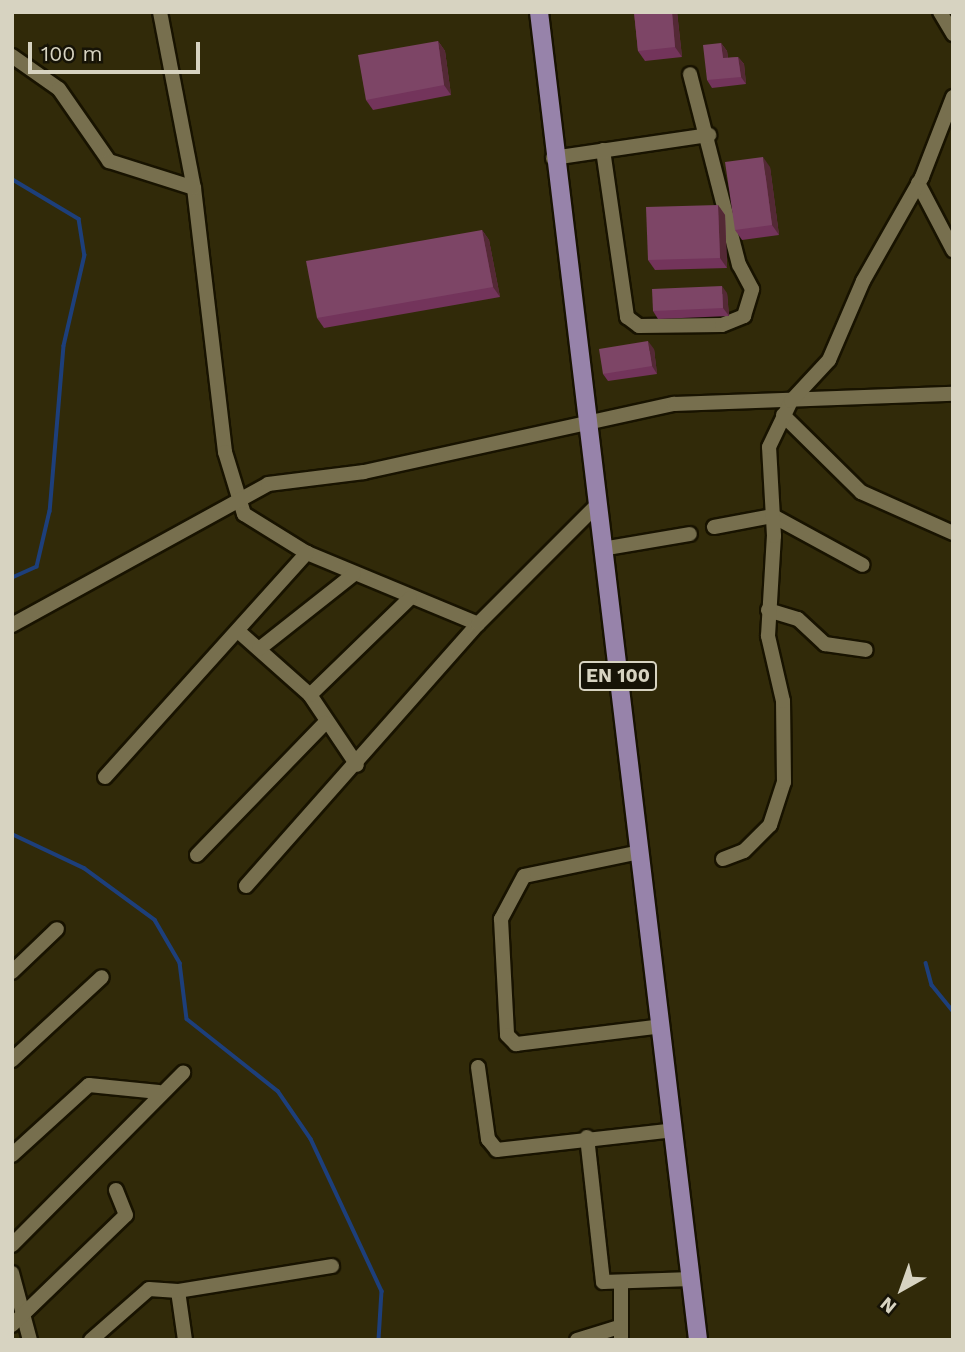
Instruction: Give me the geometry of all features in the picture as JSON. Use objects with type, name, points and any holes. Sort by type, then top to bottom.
[{"type":"main road","name":"EN 100","points":[[539,12],[553,158],[662,1026],[698,1340]]},
{"type":"street","points":[[160,12],[194,188],[205,318],[238,500],[244,514],[307,553],[478,624]]},
{"type":"street","points":[[940,12],[953,34]]},
{"type":"street","points":[[12,56],[60,89],[109,161],[194,188]]},
{"type":"street","points":[[603,150],[627,317],[639,326],[722,325],[744,316],[752,289],[739,265],[709,135],[690,74]]},
{"type":"street","points":[[723,859],[744,851],[770,825],[784,782],[783,701],[768,611],[773,516],[769,447],[791,401],[829,360],[863,281],[918,183],[953,97]]},
{"type":"street","points":[[553,158],[709,135]]},
{"type":"street","points":[[918,183],[953,250]]},
{"type":"street","points":[[12,625],[268,484],[458,454],[587,418],[740,398],[791,401],[953,394]]},
{"type":"street","points":[[783,415],[861,492],[953,534]]},
{"type":"street","points":[[246,886],[357,765],[478,624],[597,505]]},
{"type":"street","points":[[714,527],[773,516],[863,565]]},
{"type":"street","points":[[602,549],[690,534]]},
{"type":"street","points":[[105,777],[307,553]]},
{"type":"street","points":[[259,649],[354,573]]},
{"type":"street","points":[[310,695],[410,598]]},
{"type":"street","points":[[768,611],[798,619],[825,644],[866,650]]},
{"type":"street","points":[[238,631],[310,695],[325,723],[357,765]]},
{"type":"street","points":[[197,855],[325,723]]},
{"type":"street","points":[[640,852],[524,876],[501,919],[507,1035],[516,1044],[662,1026]]},
{"type":"street","points":[[12,972],[57,929]]},
{"type":"street","points":[[12,1060],[102,977]]},
{"type":"street","points":[[478,1067],[488,1139],[497,1150],[587,1137],[674,1130]]},
{"type":"street","points":[[12,1245],[142,1121],[159,1092],[183,1073]]},
{"type":"street","points":[[12,1155],[89,1085],[159,1092]]},
{"type":"street","points":[[587,1137],[602,1279],[621,1284],[692,1279]]},
{"type":"street","points":[[12,1325],[126,1215],[116,1190]]},
{"type":"street","points":[[91,1340],[149,1289],[178,1291],[332,1266]]},
{"type":"street","points":[[12,1273],[26,1314],[30,1340]]},
{"type":"street","points":[[577,1340],[620,1333],[621,1284]]},
{"type":"street","points":[[178,1291],[185,1340]]},
{"type":"building","points":[[634,12],[672,12],[675,47],[638,51]]},
{"type":"building","points":[[438,41],[444,85],[366,100],[358,55]]},
{"type":"building","points":[[721,43],[723,58],[738,57],[741,77],[707,80],[703,45]]},
{"type":"building","points":[[763,157],[772,225],[735,230],[725,162]]},
{"type":"building","points":[[718,205],[720,258],[648,260],[646,207]]},
{"type":"building","points":[[482,230],[493,287],[317,318],[306,261]]},
{"type":"building","points":[[722,286],[723,308],[653,311],[652,289]]},
{"type":"building","points":[[648,341],[652,366],[603,374],[599,349]]},
{"type":"waterway","points":[[12,179],[79,219],[85,255],[64,346],[50,511],[37,567],[12,578]]},
{"type":"waterway","points":[[12,834],[84,868],[155,920],[180,963],[187,1019],[278,1091],[311,1139],[382,1291],[379,1340]]},
{"type":"waterway","points":[[926,963],[932,985],[953,1011]]}]
